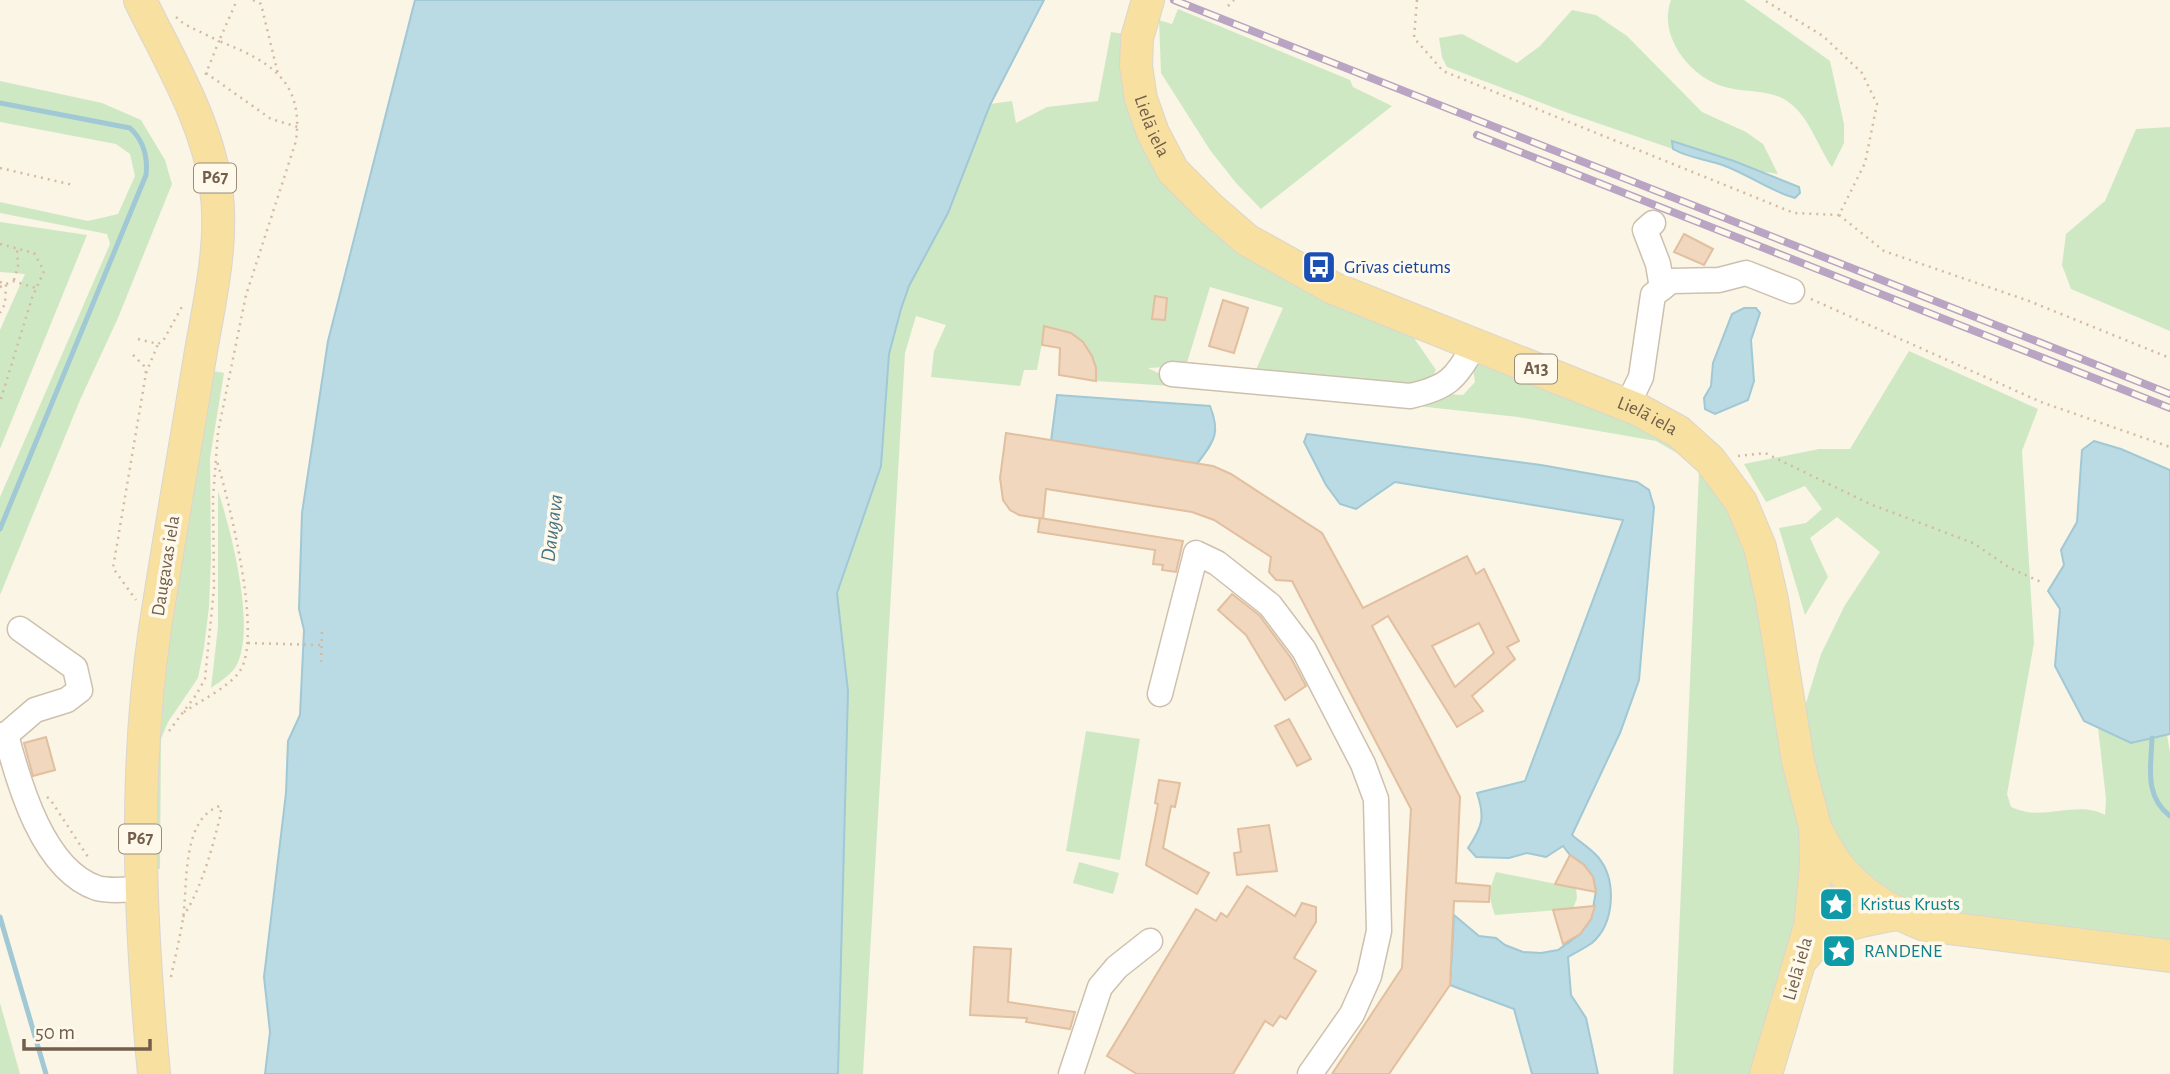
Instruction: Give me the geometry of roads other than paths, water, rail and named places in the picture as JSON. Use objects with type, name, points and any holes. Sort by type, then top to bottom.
[{"type":"main road","name":"Daugavas iela","points":[[140,0],[188,75]]},
{"type":"main road","name":"Lielā iela","points":[[1148,0],[1137,38],[1136,66],[1140,99],[1153,133],[1173,171],[1247,240],[1334,288],[1627,405],[1679,432],[1710,460],[1741,502],[1760,547],[1772,600],[1798,761],[1815,827],[1814,900],[1810,926],[1766,1074]]},
{"type":"main road","name":"Daugavas iela","points":[[155,1074],[140,889],[140,785],[149,676],[211,289],[218,227],[217,190],[210,160],[186,93],[188,75],[161,6]]},
{"type":"main road","name":"A13","points":[[1815,827],[1838,866],[1867,895],[1896,914],[1925,925],[2170,956]]},
{"type":"main road","points":[[1801,960],[1821,939],[1837,930],[1853,923],[1896,914]]},
{"type":"lane","points":[[1653,223],[1645,230],[1658,264],[1662,288]]},
{"type":"lane","points":[[1627,405],[1640,377],[1653,295],[1671,281],[1719,280],[1746,273],[1792,291]]},
{"type":"lane","points":[[1172,374],[1410,396],[1437,390],[1458,373],[1475,345]]},
{"type":"lane","points":[[1160,694],[1196,553],[1217,563],[1270,605],[1304,650],[1363,764],[1376,799],[1379,931],[1369,976],[1352,1013],[1310,1074]]},
{"type":"lane","points":[[20,629],[75,668],[80,690],[67,700],[35,710],[4,735],[19,784],[41,832],[77,877],[100,889],[140,889]]},
{"type":"lane","points":[[1071,1074],[1100,987],[1118,967],[1150,941]]},
{"type":"water","name":"Daugava","points":[[415,0],[1044,0],[990,105],[948,213],[909,286],[889,354],[881,466],[837,593],[848,691],[838,1074],[265,1074],[270,1032],[264,977],[286,793],[288,741],[300,715],[304,630],[299,609],[302,513],[328,341]]},
{"type":"water","points":[[1672,141],[1734,161],[1799,187],[1800,193],[1795,198],[1786,195],[1725,166],[1679,152],[1673,149]]},
{"type":"water","points":[[1744,308],[1756,308],[1760,313],[1751,340],[1754,381],[1748,400],[1715,414],[1705,409],[1704,398],[1711,386],[1713,363],[1732,314]]},
{"type":"water","points":[[1057,395],[1210,406],[1215,424],[1214,437],[1197,464],[1051,441]]},
{"type":"water","points":[[1307,434],[1541,465],[1637,482],[1649,490],[1654,507],[1639,680],[1620,733],[1572,835],[1598,857],[1604,866],[1611,889],[1609,913],[1600,935],[1568,957],[1571,995],[1586,1018],[1598,1074],[1532,1074],[1514,1009],[1450,985],[1454,915],[1479,936],[1496,938],[1523,952],[1541,953],[1558,950],[1580,934],[1591,919],[1596,891],[1593,877],[1563,846],[1546,857],[1527,853],[1509,858],[1476,857],[1468,848],[1481,821],[1477,793],[1525,781],[1623,520],[1395,482],[1356,509],[1340,504],[1326,485],[1304,442]]},
{"type":"water","points":[[2094,441],[2121,449],[2170,470],[2170,734],[2131,743],[2084,721],[2055,666],[2060,609],[2048,591],[2064,565],[2061,550],[2077,522],[2082,450]]},
{"type":"waterway","points":[[0,103],[130,128],[142,144],[146,156],[146,175],[0,529]]},
{"type":"waterway","points":[[2152,738],[2150,770],[2153,790],[2156,799],[2170,816]]},
{"type":"waterway","points":[[0,917],[46,1074]]},
{"type":"railway","points":[[1174,0],[2170,394]]},
{"type":"railway","points":[[1477,135],[2170,408]]},
{"type":"place","name":"Grīvas cietums","points":[[1319,267]]},
{"type":"place","name":"Kristus Krusts","points":[[1836,904]]},
{"type":"place","name":"RANDENE","points":[[1839,951]]}]
